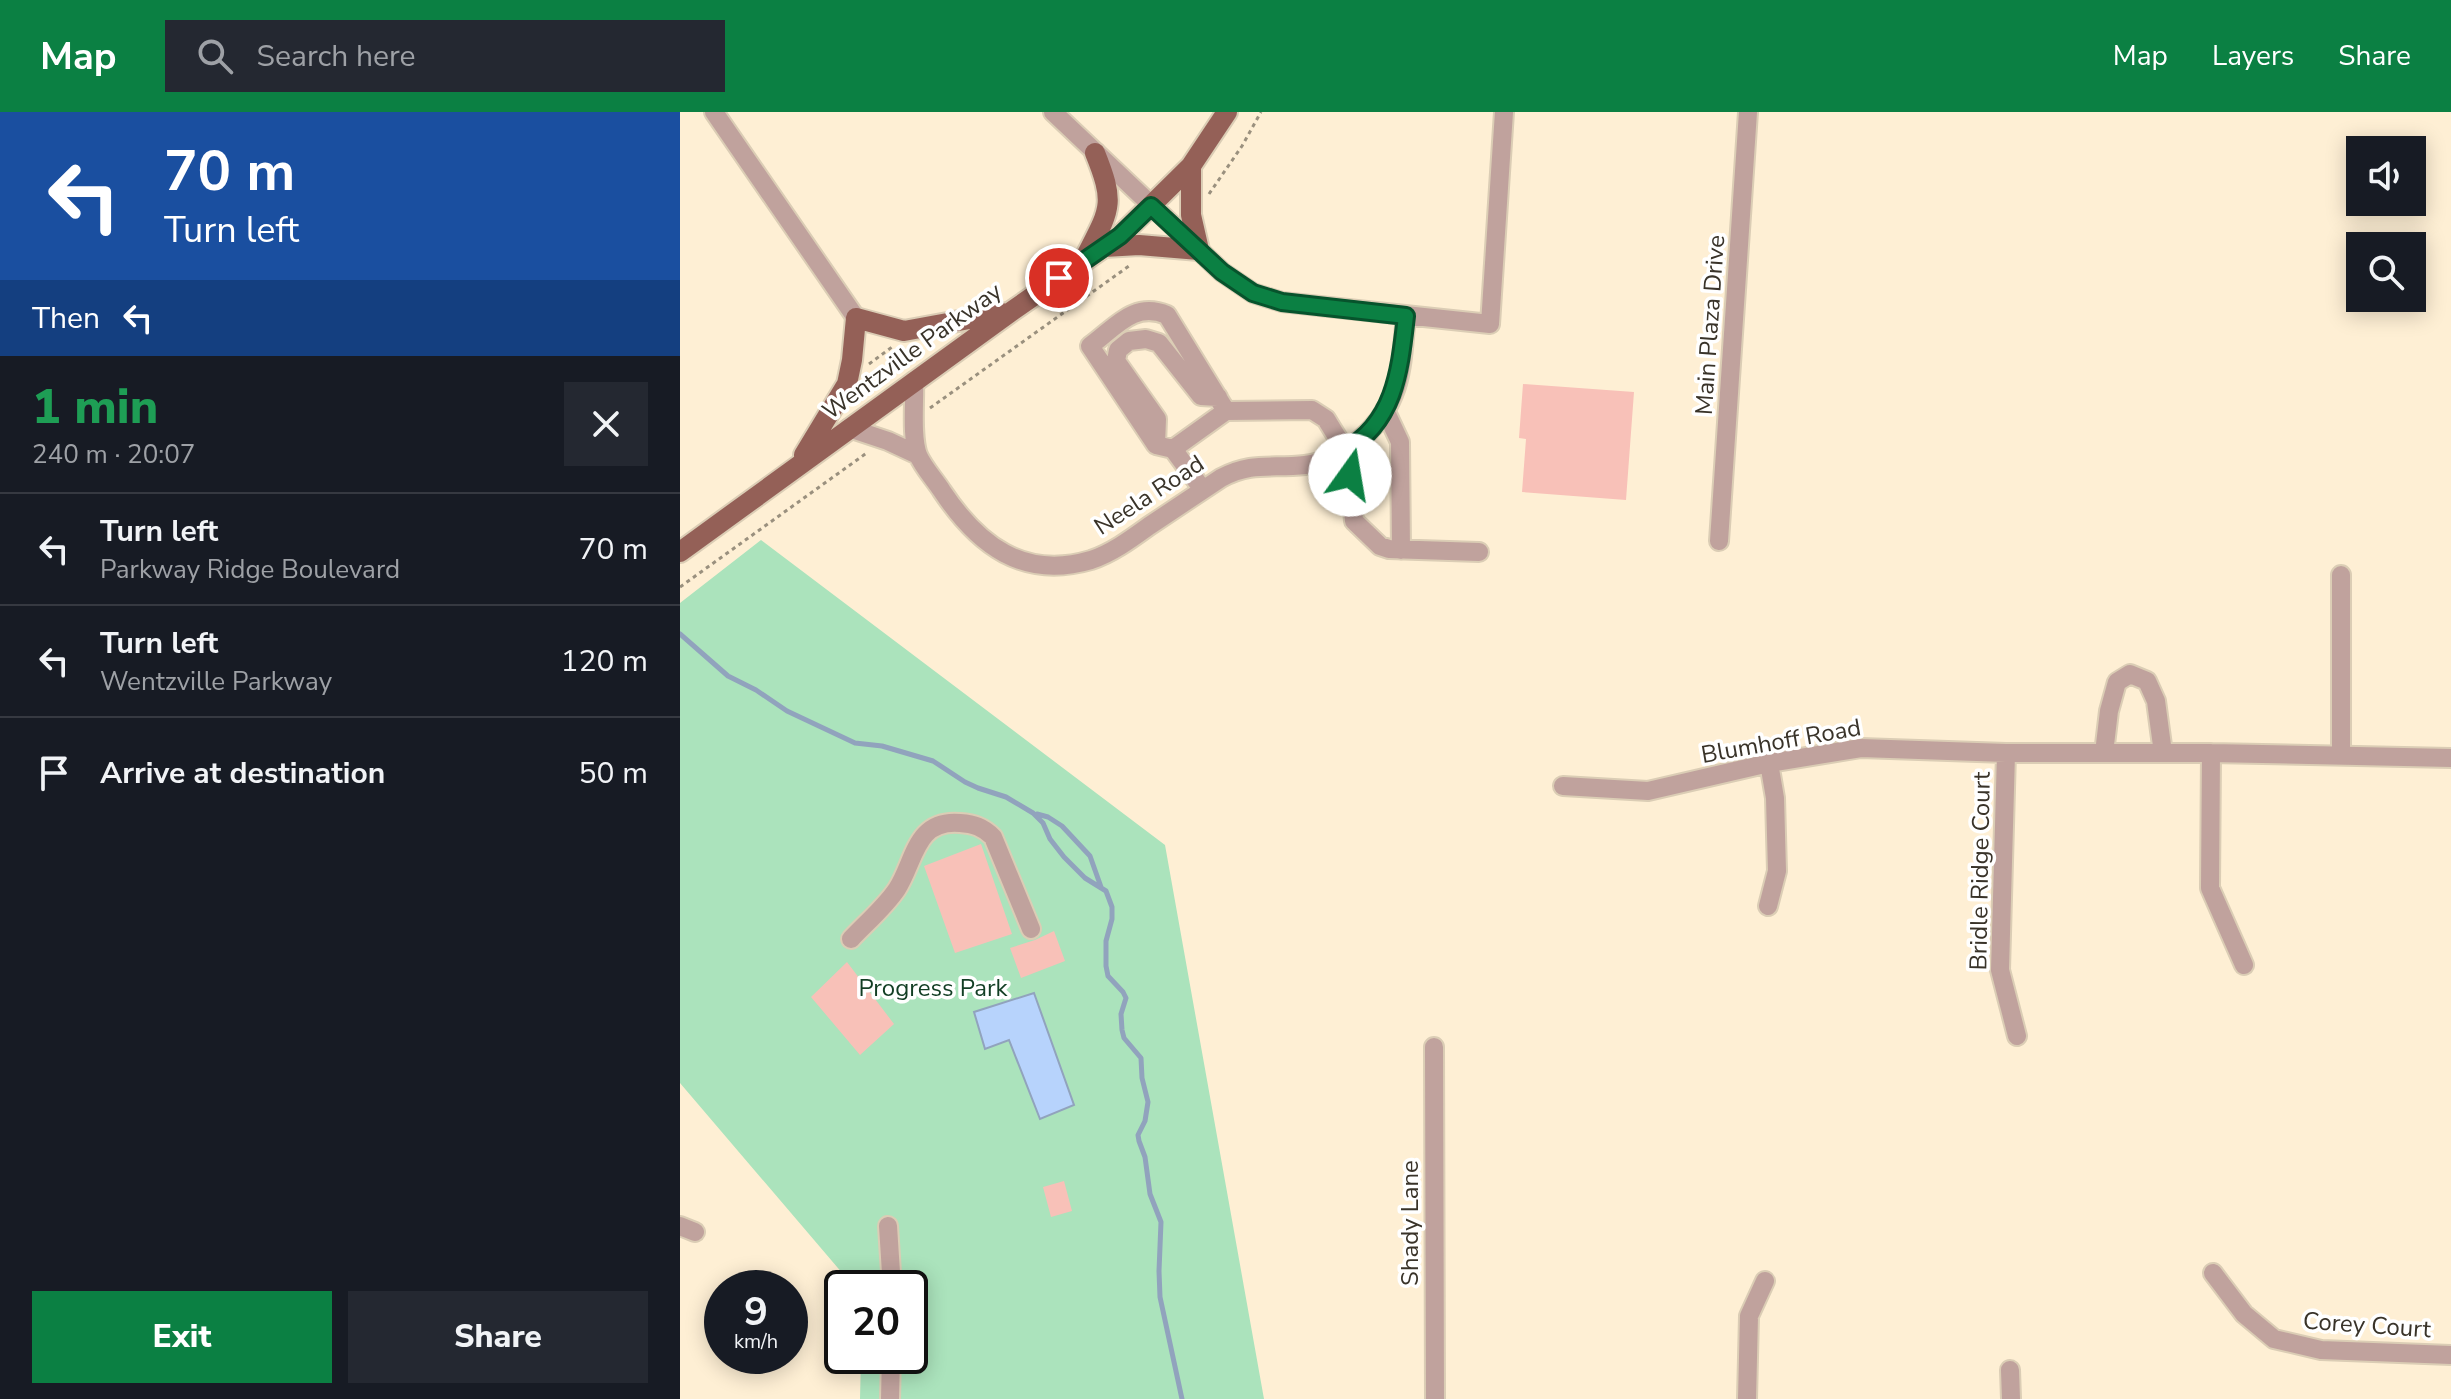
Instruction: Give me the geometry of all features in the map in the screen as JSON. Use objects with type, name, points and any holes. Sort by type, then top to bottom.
[{"type":"main road","name":"Wentzville Parkway","points":[[680,552],[1104,247],[1191,166],[1227,112]]},
{"type":"main road","points":[[1083,261],[1107,210],[1106,182],[1095,153]]},
{"type":"main road","points":[[1104,247],[1139,245],[1199,250],[1191,215],[1191,166]]},
{"type":"main road","points":[[798,465],[847,384],[856,318],[904,331],[1012,311]]},
{"type":"street","points":[[714,112],[856,318]]},
{"type":"street","points":[[1053,112],[1222,272],[1253,293],[1282,302],[1490,324],[1504,112]]},
{"type":"street","name":"Main Plaza Drive","points":[[1719,541],[1748,112]]},
{"type":"street","points":[[1203,490],[1165,447],[1090,346],[1134,313],[1153,309],[1167,315],[1222,404]]},
{"type":"street","name":"Neela Road","points":[[914,381],[918,455],[956,513],[985,542],[1021,561],[1047,566],[1068,565],[1115,550],[1239,468],[1305,465],[1329,459],[1356,444],[1380,419],[1393,395],[1400,368],[1406,316]]},
{"type":"street","points":[[1165,447],[1157,419],[1116,361],[1118,350],[1129,341],[1146,339],[1159,343],[1201,396],[1222,404],[1312,410],[1326,419],[1345,450],[1354,521],[1380,546],[1401,550],[1479,552]]},
{"type":"street","points":[[1165,447],[1222,404]]},
{"type":"street","points":[[1385,410],[1400,442],[1401,550]]},
{"type":"street","points":[[849,428],[918,455]]},
{"type":"street","points":[[2341,575],[2341,755]]},
{"type":"street","points":[[2104,753],[2109,711],[2117,682],[2130,674],[2147,681],[2156,701],[2163,753]]},
{"type":"street","name":"Blumhoff Road","points":[[1563,786],[1648,791],[1769,763],[1861,748],[2006,753],[2451,758]]},
{"type":"street","name":"Bridle Ridge Court","points":[[2006,753],[2000,970],[2017,1036]]},
{"type":"street","points":[[2211,753],[2210,888],[2244,965]]},
{"type":"street","points":[[1768,906],[1777,871],[1775,798],[1769,763]]},
{"type":"street","points":[[851,939],[897,889],[915,848],[925,835],[937,826],[953,823],[985,829],[993,837],[1031,929]]},
{"type":"street","name":"Shady Lane","points":[[1434,1047],[1435,1399]]},
{"type":"street","points":[[888,1226],[891,1270]]},
{"type":"street","name":"Corey Court","points":[[2213,1273],[2244,1314],[2274,1339],[2321,1350],[2451,1355]]},
{"type":"street","points":[[1747,1399],[1749,1316],[1765,1281]]},
{"type":"street","points":[[2010,1370],[2011,1399]]},
{"type":"street","points":[[890,1399],[891,1374]]},
{"type":"path","points":[[1191,215],[1234,159],[1261,112]]},
{"type":"path","points":[[915,418],[1132,263]]},
{"type":"path","points":[[860,371],[901,341]]},
{"type":"path","points":[[680,587],[884,440]]},
{"type":"green space","name":"Progress Park","points":[[761,540],[1165,845],[1264,1399],[860,1399],[861,1374],[928,1374],[928,1270],[840,1270],[680,1083],[680,603]]},
{"type":"water","points":[[1034,993],[1074,1105],[1040,1119],[1009,1040],[985,1049],[974,1012]]},
{"type":"building","points":[[1523,384],[1634,392],[1626,500],[1522,492],[1526,439],[1519,438]]},
{"type":"building","points":[[981,844],[1012,934],[955,953],[924,866]]},
{"type":"building","points":[[1054,931],[1065,961],[1021,978],[1010,948]]},
{"type":"building","points":[[847,962],[894,1024],[860,1055],[811,997]]},
{"type":"building","points":[[1064,1181],[1072,1211],[1051,1217],[1043,1187]]},
{"type":"waterway","points":[[680,634],[728,676],[787,711],[855,743],[882,746],[933,761],[965,782],[1006,797],[1033,813],[1043,823],[1050,839],[1064,857],[1085,878],[1106,891],[1112,907],[1106,941],[1106,966],[1108,976],[1126,998],[1121,1014],[1124,1038],[1141,1058],[1148,1102],[1145,1121],[1138,1135],[1145,1157],[1150,1194],[1161,1222],[1160,1297],[1182,1399]]},
{"type":"waterway","points":[[1037,814],[1062,826],[1090,856],[1101,887]]},
{"type":"route","points":[[1059,278],[1120,236],[1151,206],[1222,272],[1253,293],[1282,302],[1406,316],[1400,368],[1393,395],[1380,419],[1356,444],[1345,450],[1350,475]]}]
